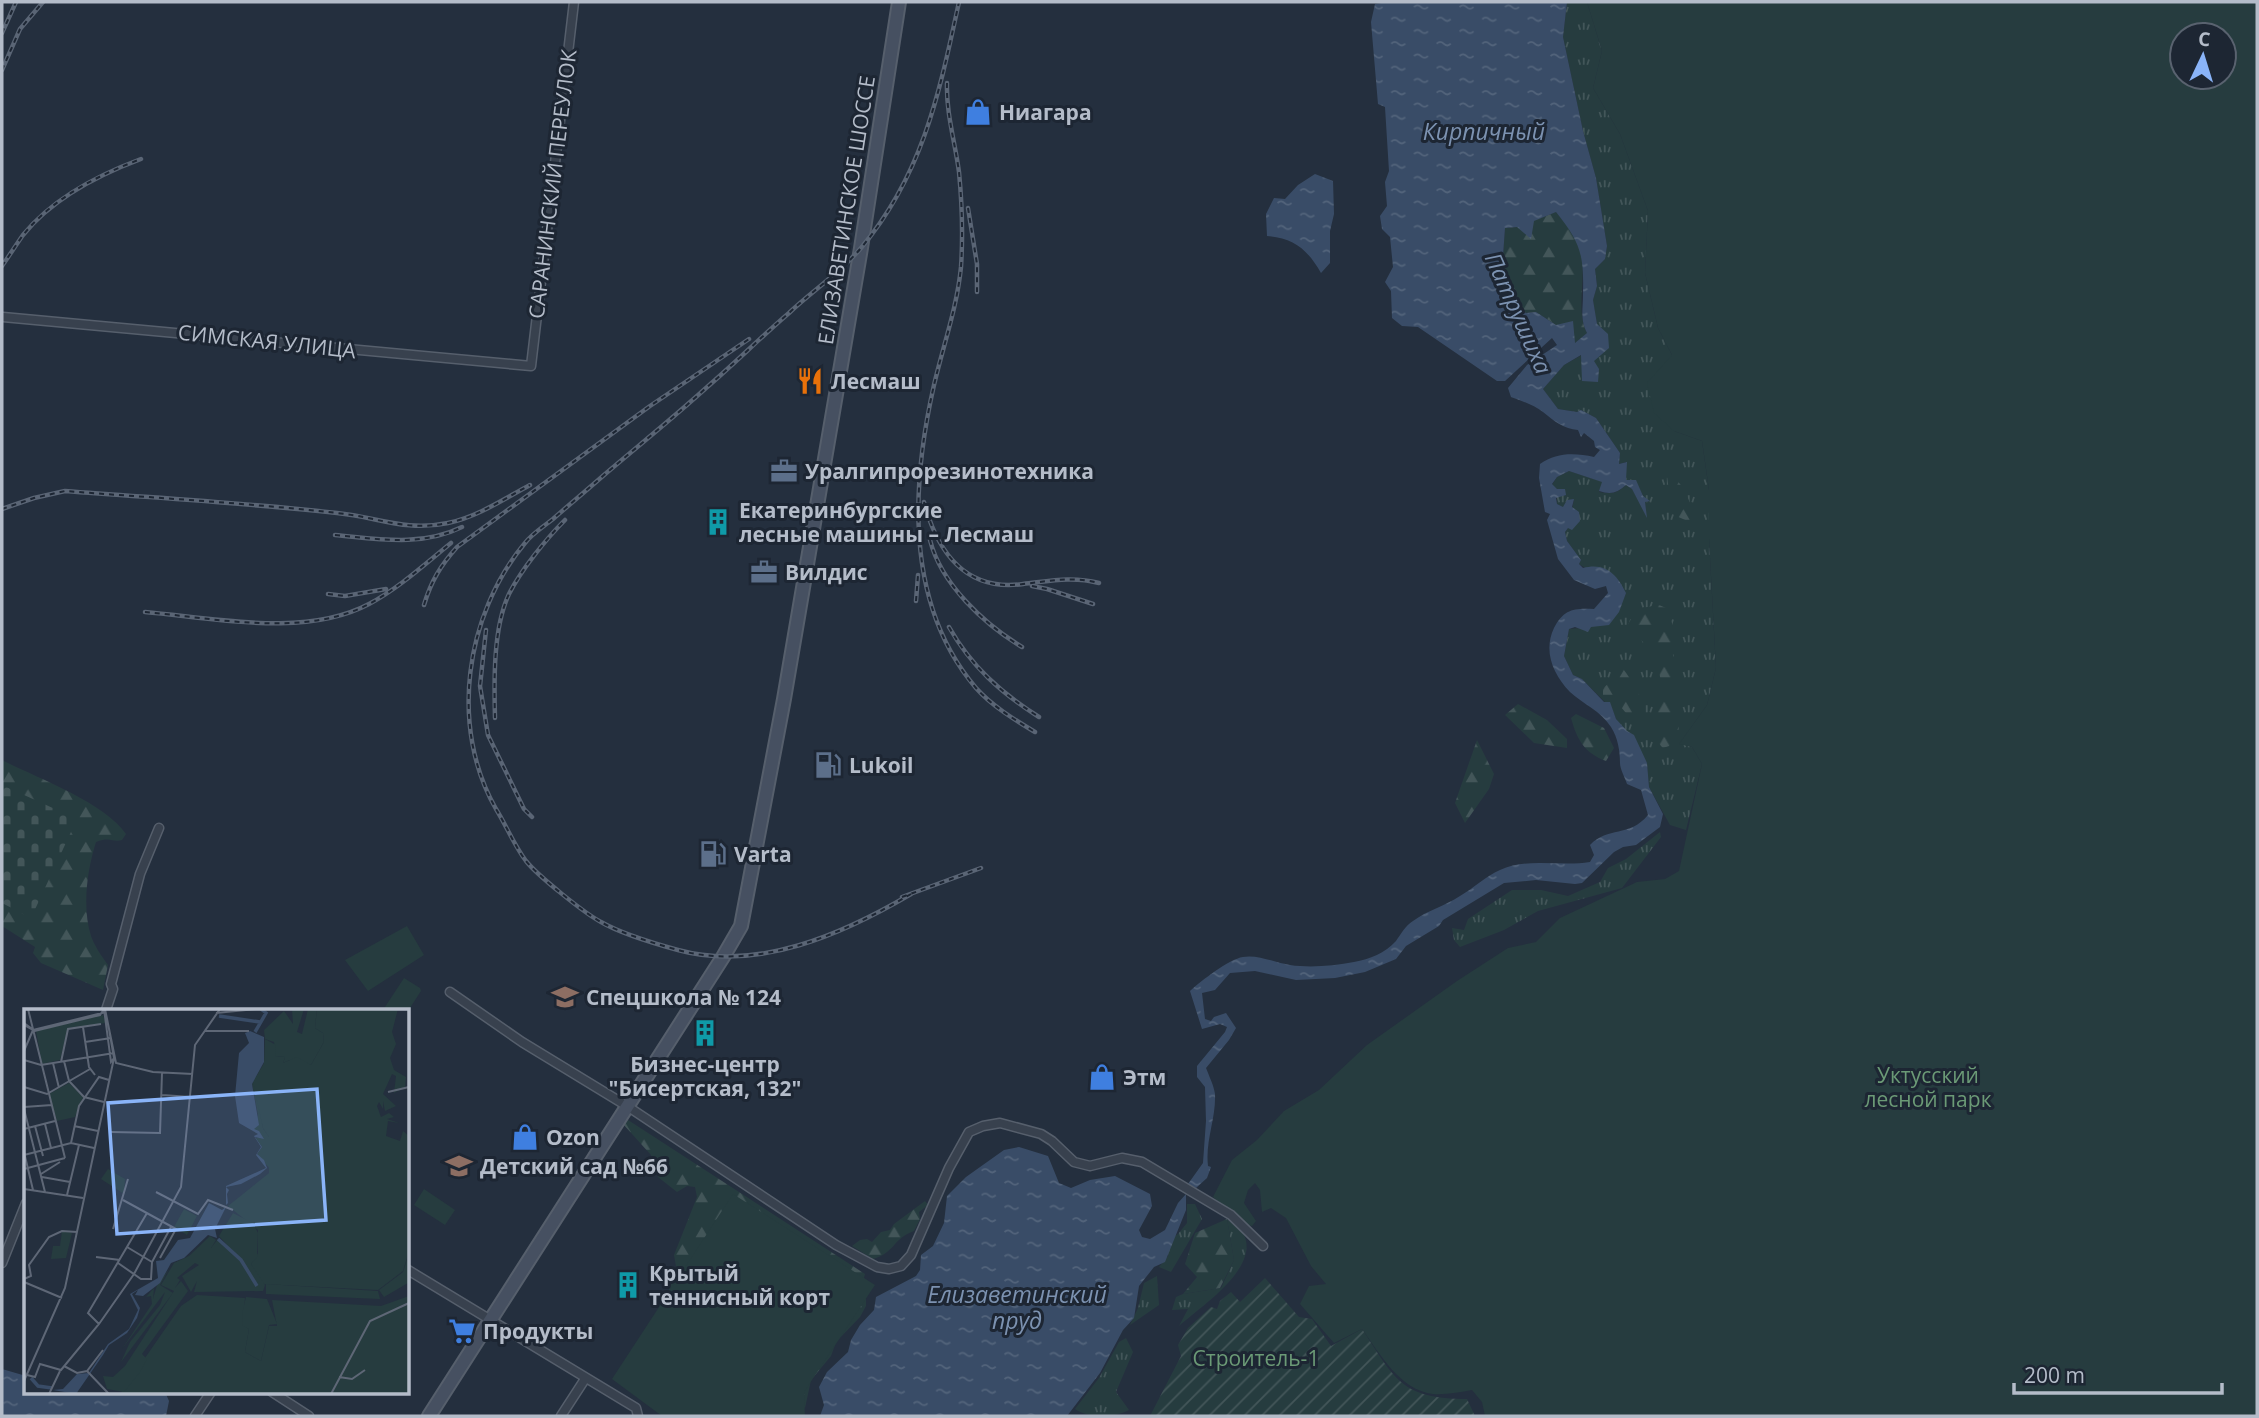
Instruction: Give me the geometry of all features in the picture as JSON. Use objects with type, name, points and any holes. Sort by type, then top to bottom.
[{"type":"main road","name":"ЕЛИЗАВЕТИНСКОЕ ШОССЕ","points":[[429,1416],[741,926],[784,699],[861,248],[899,2]]},
{"type":"street","name":"САРАНИНСКИЙ ПЕРЕУЛОК","points":[[531,366],[574,2]]},
{"type":"street","name":"СИМСКАЯ УЛИЦА","points":[[3,317],[531,366]]},
{"type":"street","points":[[106,1009],[140,874],[159,828]]},
{"type":"street","points":[[450,992],[522,1042],[627,1106],[836,1245],[877,1267],[889,1269],[901,1266],[911,1255],[949,1168],[969,1132],[1000,1123],[1041,1135],[1052,1141],[1074,1162],[1090,1166],[1122,1158],[1142,1162],[1231,1216],[1263,1246]]},
{"type":"street","points":[[2,1263],[24,1208]]},
{"type":"street","points":[[410,1271],[585,1379],[628,1402],[636,1408],[638,1416]]},
{"type":"street","points":[[561,1416],[585,1379]]},
{"type":"street","points":[[195,1416],[210,1394]]},
{"type":"street","points":[[275,1394],[309,1416]]},
{"type":"green space","points":[[1567,2],[1587,2],[1602,51],[1593,88],[1620,134],[1648,211],[1645,273],[1658,328],[1672,355],[1674,431],[1702,441],[1709,490],[1716,668],[1707,705],[1680,743],[1692,747],[1702,764],[1686,830],[1670,825],[1649,787],[1647,763],[1616,719],[1610,703],[1605,702],[1582,679],[1573,675],[1564,656],[1569,629],[1591,627],[1626,593],[1579,564],[1581,560],[1567,541],[1565,532],[1574,500],[1564,508],[1557,504],[1557,489],[1552,485],[1557,477],[1569,471],[1603,482],[1599,492],[1614,493],[1626,485],[1632,489],[1646,514],[1645,502],[1649,501],[1643,496],[1636,481],[1626,480],[1626,462],[1619,464],[1620,453],[1596,418],[1581,410],[1577,412],[1558,409],[1543,389],[1564,365],[1582,355],[1594,361],[1597,324],[1593,300],[1597,286],[1595,269],[1605,259],[1607,246],[1596,178],[1563,37]]},
{"type":"green space","name":"Уктусский лесной парк","points":[[1587,2],[2257,2],[2257,1416],[1485,1416],[1482,1402],[1472,1390],[1433,1394],[1411,1386],[1392,1369],[1362,1329],[1334,1343],[1300,1304],[1309,1286],[1326,1284],[1311,1266],[1286,1218],[1271,1208],[1262,1212],[1260,1190],[1255,1183],[1248,1190],[1244,1203],[1256,1221],[1252,1226],[1242,1223],[1213,1197],[1232,1160],[1257,1140],[1284,1111],[1319,1090],[1367,1045],[1457,981],[1508,948],[1536,942],[1560,918],[1637,882],[1665,879],[1679,871],[1702,764],[1692,747],[1679,744],[1707,705],[1716,668],[1709,490],[1702,441],[1674,431],[1654,413],[1647,383],[1672,355],[1658,328],[1645,273],[1648,211],[1620,134],[1593,88],[1602,51]]},
{"type":"green space","points":[[1556,212],[1575,235],[1582,255],[1582,313],[1587,333],[1574,344],[1556,325],[1536,312],[1526,313],[1509,303],[1506,288],[1498,279],[1502,270],[1505,228],[1517,227]]},
{"type":"green space","points":[[1669,474],[1682,487],[1688,498],[1694,516],[1690,522],[1676,516],[1674,496],[1669,491]]},
{"type":"green space","points":[[1659,605],[1666,608],[1672,623],[1674,689],[1679,726],[1678,735],[1669,746],[1663,748],[1656,735],[1661,693],[1658,667],[1650,650],[1627,627],[1639,611]]},
{"type":"green space","points":[[1622,668],[1645,709],[1643,716],[1635,724],[1621,707],[1603,696],[1603,688]]},
{"type":"green space","points":[[1518,704],[1547,720],[1567,739],[1567,748],[1534,743],[1505,715]]},
{"type":"green space","points":[[1576,714],[1604,728],[1614,748],[1606,761],[1592,754],[1582,744],[1571,718]]},
{"type":"green space","points":[[1477,740],[1494,774],[1489,789],[1465,823],[1455,803]]},
{"type":"green space","points":[[2,760],[86,801],[116,822],[126,834],[122,840],[96,842],[88,877],[88,925],[94,943],[108,965],[103,990],[41,963],[33,953],[35,947],[2,926]]},
{"type":"green space","points":[[2,785],[77,819],[31,918],[2,903]]},
{"type":"green space","points":[[1660,832],[1661,837],[1622,888],[1538,911],[1504,930],[1460,947],[1454,940],[1452,928],[1464,930],[1468,919],[1512,890],[1541,890],[1568,896],[1600,882],[1608,868],[1626,859]]},
{"type":"green space","points":[[407,926],[424,955],[368,991],[345,960]]},
{"type":"green space","points":[[404,978],[420,988],[421,991],[409,1009],[384,1009]]},
{"type":"green space","points":[[628,1120],[865,1274],[862,1284],[866,1294],[866,1306],[860,1317],[836,1342],[831,1356],[811,1380],[805,1408],[668,1303],[669,1288],[677,1272],[674,1255],[697,1197],[695,1187],[687,1186],[677,1192],[658,1177],[651,1155],[623,1124]]},
{"type":"green space","points":[[424,1189],[455,1210],[445,1225],[414,1205]]},
{"type":"green space","points":[[733,1194],[875,1285],[804,1392],[805,1416],[662,1416],[612,1379]]},
{"type":"green space","points":[[925,1201],[928,1205],[919,1212],[920,1219],[914,1231],[902,1237],[886,1253],[873,1259],[852,1246],[860,1240],[867,1239],[872,1242],[881,1232],[890,1230]]},
{"type":"green space","points":[[1187,1204],[1195,1204],[1202,1219],[1171,1272],[1159,1267],[1168,1256],[1170,1239],[1187,1223]]},
{"type":"green space","points":[[1227,1219],[1243,1233],[1247,1246],[1244,1259],[1226,1285],[1179,1326],[1188,1309],[1172,1310],[1176,1297],[1221,1288],[1234,1260]]},
{"type":"green space","points":[[1227,1219],[1234,1260],[1220,1288],[1183,1294],[1197,1277],[1185,1264],[1195,1233]]},
{"type":"green space","points":[[1157,1276],[1159,1305],[1130,1325],[1138,1308],[1144,1283]]},
{"type":"green space","name":"Строитель-1","points":[[1265,1278],[1299,1317],[1312,1319],[1331,1346],[1362,1329],[1383,1361],[1402,1383],[1427,1395],[1467,1399],[1475,1416],[1150,1416],[1181,1356],[1178,1345],[1188,1328],[1211,1307],[1217,1309],[1220,1301],[1231,1292],[1240,1302]]},
{"type":"green space","points":[[1126,1338],[1133,1352],[1116,1392],[1129,1410],[1101,1416],[1075,1409],[1099,1378],[1119,1342]]},
{"type":"water","name":"Кирпичный","points":[[1567,2],[1563,37],[1596,178],[1607,246],[1605,259],[1595,269],[1597,286],[1593,300],[1597,324],[1608,334],[1609,348],[1594,361],[1599,369],[1598,382],[1582,381],[1581,355],[1564,365],[1543,389],[1558,409],[1577,412],[1581,410],[1596,418],[1620,453],[1619,464],[1627,462],[1626,480],[1636,480],[1643,496],[1650,501],[1645,502],[1647,518],[1632,489],[1626,485],[1614,492],[1603,492],[1599,491],[1602,482],[1569,471],[1557,477],[1552,484],[1557,489],[1565,489],[1566,495],[1556,498],[1557,504],[1563,507],[1567,500],[1574,499],[1572,507],[1579,512],[1580,521],[1572,530],[1568,528],[1565,532],[1567,541],[1581,560],[1579,564],[1583,568],[1598,567],[1609,571],[1619,580],[1626,593],[1619,612],[1609,625],[1591,627],[1588,632],[1575,627],[1569,629],[1564,656],[1573,675],[1582,679],[1604,702],[1610,702],[1616,719],[1634,735],[1647,763],[1649,787],[1663,814],[1660,827],[1636,845],[1614,852],[1582,883],[1536,880],[1504,883],[1406,946],[1396,959],[1365,972],[1335,978],[1296,980],[1255,971],[1230,973],[1215,990],[1202,993],[1205,1019],[1211,1021],[1214,1017],[1226,1013],[1236,1028],[1206,1068],[1215,1094],[1208,1148],[1208,1166],[1211,1167],[1207,1178],[1196,1188],[1188,1184],[1203,1163],[1206,1121],[1205,1087],[1197,1077],[1197,1066],[1227,1027],[1220,1024],[1202,1029],[1190,991],[1208,976],[1243,957],[1313,966],[1360,961],[1371,957],[1392,945],[1413,921],[1495,873],[1521,864],[1590,862],[1594,855],[1590,845],[1597,839],[1633,827],[1648,815],[1641,790],[1627,784],[1621,768],[1617,740],[1611,727],[1602,716],[1564,685],[1550,654],[1551,637],[1562,617],[1575,610],[1594,609],[1608,593],[1606,586],[1595,589],[1574,580],[1558,559],[1547,520],[1550,514],[1545,512],[1539,478],[1540,464],[1546,460],[1566,454],[1594,457],[1600,450],[1584,433],[1581,437],[1578,430],[1564,426],[1536,407],[1511,397],[1508,388],[1527,365],[1557,345],[1552,338],[1505,381],[1497,381],[1418,327],[1402,326],[1392,318],[1391,291],[1385,282],[1393,267],[1390,237],[1382,229],[1380,216],[1387,206],[1385,182],[1389,171],[1385,107],[1378,104],[1371,22],[1375,4]],"holes":[[[1556,212],[1576,241],[1583,270],[1583,319],[1587,333],[1575,343],[1573,321],[1556,325],[1536,312],[1526,313],[1509,303],[1506,288],[1498,279],[1502,270],[1505,228],[1517,227],[1531,239],[1534,221]]]},
{"type":"water","points":[[1315,174],[1333,181],[1334,214],[1330,231],[1330,263],[1321,273],[1299,247],[1285,239],[1267,236],[1266,214],[1274,198],[1285,199],[1298,185]]},
{"type":"water","name":"Елизаветинский пруд","points":[[1019,1147],[1048,1156],[1059,1183],[1071,1188],[1090,1180],[1115,1176],[1150,1194],[1152,1206],[1139,1230],[1142,1237],[1150,1239],[1165,1230],[1178,1203],[1186,1194],[1186,1210],[1165,1262],[1154,1267],[1139,1286],[1134,1318],[1123,1330],[1100,1373],[1067,1416],[820,1416],[824,1405],[819,1387],[827,1372],[848,1352],[851,1340],[860,1325],[874,1310],[876,1297],[916,1276],[920,1270],[921,1255],[933,1246],[944,1223],[947,1196],[966,1177],[1004,1150]]},
{"type":"water","points":[[2,1369],[24,1375],[24,1394],[166,1394],[169,1401],[166,1416],[2,1416]]},
{"type":"railway","points":[[2,33],[16,2]]},
{"type":"railway","points":[[2,70],[20,29],[43,2]]},
{"type":"railway","points":[[911,894],[828,935],[799,945],[739,956],[708,956],[678,950],[609,926],[550,884],[526,861],[496,809],[481,777],[472,743],[470,672],[477,637],[489,603],[505,572],[528,540],[844,266],[882,220],[900,191],[926,132],[959,2]]},
{"type":"railway","points":[[947,83],[949,116],[960,184],[961,267],[926,424],[921,463],[918,503],[925,582],[936,620],[953,655],[976,688],[1004,712],[1035,732]]},
{"type":"railway","points":[[2,266],[23,235],[62,199],[93,180],[141,159]]},
{"type":"railway","points":[[968,208],[977,264],[977,292]]},
{"type":"railway","points":[[424,605],[437,574],[457,547],[650,406],[749,339]]},
{"type":"railway","points":[[2,509],[65,491],[303,509],[418,526],[448,523],[469,516],[530,485]]},
{"type":"railway","points":[[924,502],[937,537],[946,552],[970,574],[985,581],[1003,585],[1070,579],[1099,583]]},
{"type":"railway","points":[[495,718],[497,638],[504,608],[509,594],[527,565],[565,520]]},
{"type":"railway","points":[[335,535],[400,540],[431,537],[462,527]]},
{"type":"railway","points":[[930,540],[944,572],[966,601],[993,627],[1022,647]]},
{"type":"railway","points":[[145,612],[259,623],[317,620],[344,614],[391,591],[451,543]]},
{"type":"railway","points":[[916,601],[918,575]]},
{"type":"railway","points":[[1032,586],[1093,604]]},
{"type":"railway","points":[[328,594],[345,596],[386,589]]},
{"type":"railway","points":[[949,627],[967,654],[988,678],[1039,717]]},
{"type":"railway","points":[[486,630],[480,686],[488,735],[524,809],[532,817]]},
{"type":"railway","points":[[902,897],[981,868]]},
{"type":"place","name":"Ниагара","points":[[978,112]]},
{"type":"place","name":"Лесмаш","points":[[810,381]]},
{"type":"place","name":"Уралгипрорезинотехника","points":[[784,471]]},
{"type":"place","name":"Екатеринбургские лесные машины – Лесмаш","points":[[718,522]]},
{"type":"place","name":"Вилдис","points":[[764,572]]},
{"type":"place","name":"Lukoil","points":[[828,765]]},
{"type":"place","name":"Varta","points":[[713,854]]},
{"type":"place","name":"Спецшкола № 124","points":[[565,997]]},
{"type":"place","name":"Бизнес-центр \"Бисертская, 132\"","points":[[705,1033]]},
{"type":"place","name":"Этм","points":[[1102,1077]]},
{"type":"place","name":"Ozon","points":[[525,1137]]},
{"type":"place","name":"Детский сад №66","points":[[459,1166]]},
{"type":"place","name":"Крытый теннисный корт","points":[[628,1285]]},
{"type":"place","name":"Продукты","points":[[462,1331]]},
{"type":"water label","name":"Патрушиха","points":[[1519,313]]}]
